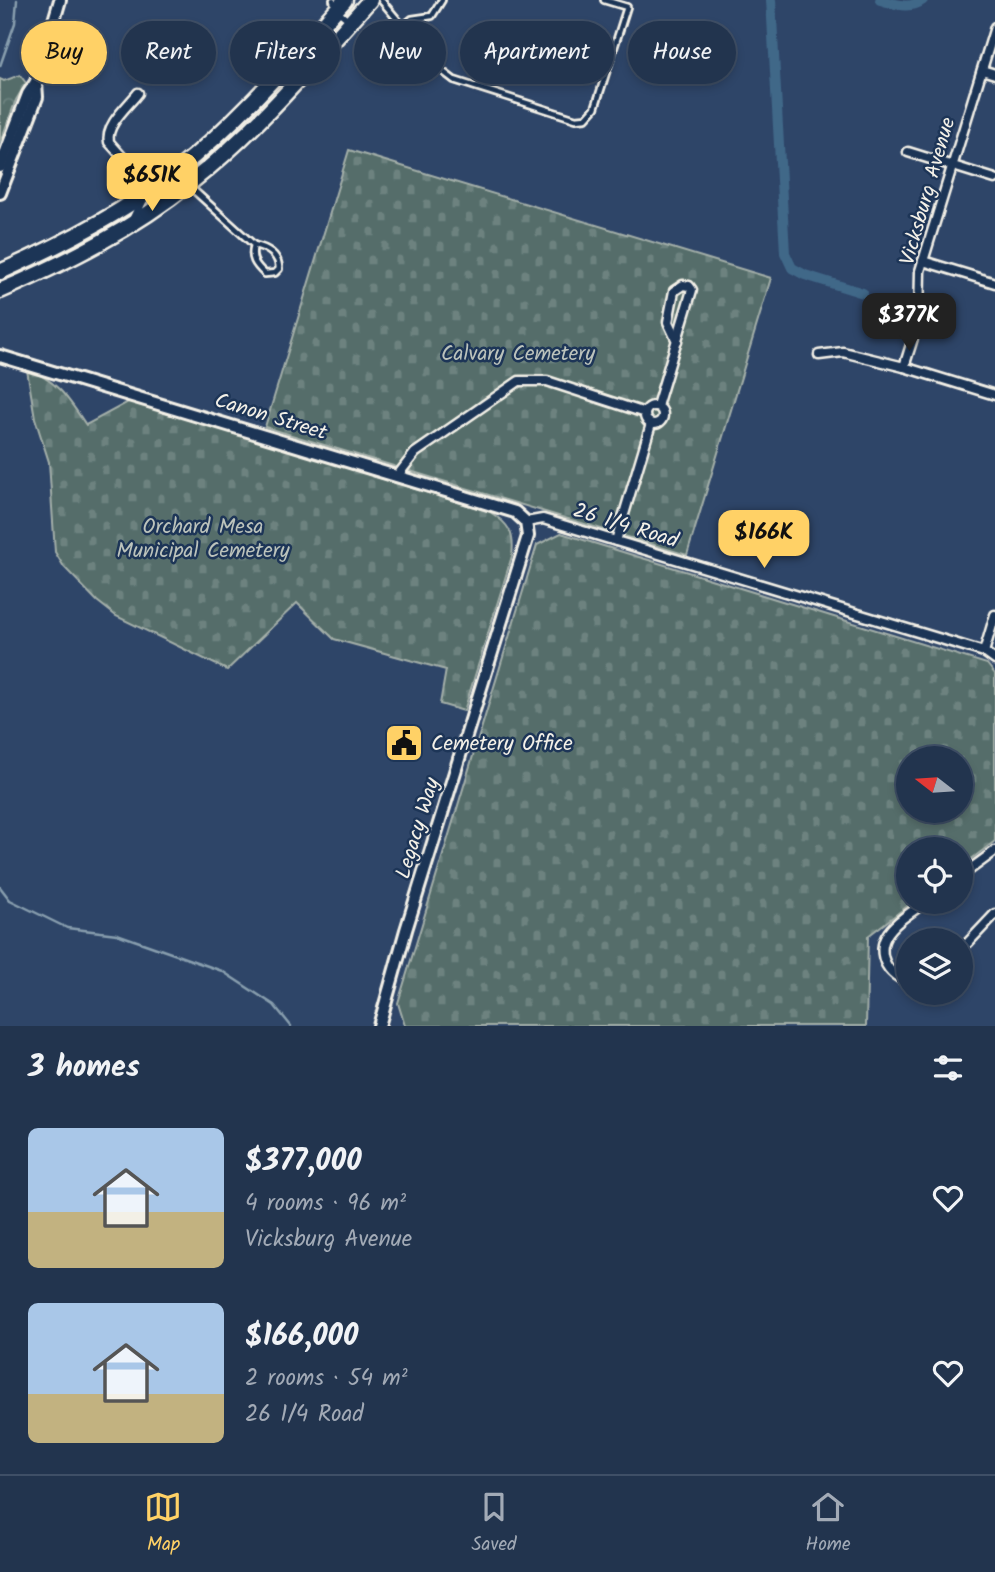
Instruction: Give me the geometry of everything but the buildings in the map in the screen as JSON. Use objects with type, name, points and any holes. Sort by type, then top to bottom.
[{"type":"highway","points":[[4,291],[64,263],[188,185],[251,130],[370,0]]},
{"type":"highway","points":[[0,272],[109,216],[175,172],[238,117],[338,3]]},
{"type":"highway","points":[[0,265],[17,265]]},
{"type":"street","points":[[54,21],[60,0]]},
{"type":"street","name":"Vicksburg Avenue","points":[[904,367],[919,319],[920,271],[995,27]]},
{"type":"street","points":[[982,70],[995,74]]},
{"type":"street","points":[[0,167],[28,94],[35,84]]},
{"type":"street","points":[[0,193],[37,97],[36,84]]},
{"type":"street","points":[[131,223],[147,191],[141,178],[109,142],[108,135],[111,127],[138,93]]},
{"type":"street","points":[[908,152],[995,179]]},
{"type":"street","points":[[923,261],[995,283]]},
{"type":"street","points":[[657,406],[677,341],[692,290],[683,285],[674,291],[668,322],[677,341]]},
{"type":"street","points":[[819,355],[843,352],[904,367],[995,395]]},
{"type":"street","name":"Canon Street","points":[[0,356],[398,475],[515,512],[526,522]]},
{"type":"street","points":[[398,475],[415,453],[519,381],[547,381],[645,413]]},
{"type":"street","points":[[645,413],[652,406],[657,406]]},
{"type":"street","points":[[651,424],[656,424],[663,418],[663,413],[657,406]]},
{"type":"street","points":[[645,413],[651,424]]},
{"type":"street","points":[[615,541],[651,424]]},
{"type":"street","name":"26 1/4 Road","points":[[526,522],[542,519],[984,652],[995,660]]},
{"type":"street","name":"Legacy Way","points":[[379,1026],[528,536],[526,522]]},
{"type":"street","points":[[984,652],[995,615]]},
{"type":"street","points":[[973,867],[995,850]]},
{"type":"street","points":[[896,976],[887,969],[883,958],[883,942],[893,926],[909,914]]},
{"type":"street","points":[[973,937],[995,914]]},
{"type":"lane","points":[[381,0],[399,21]]},
{"type":"lane","points":[[409,21],[432,16],[442,0]]},
{"type":"lane","points":[[446,74],[454,80],[576,120],[586,118],[595,108],[627,7],[604,0]]},
{"type":"lane","points":[[338,3],[350,22]]},
{"type":"lane","points":[[238,117],[251,130]]},
{"type":"lane","points":[[188,185],[254,245],[265,247],[279,262],[279,269],[275,273],[265,274],[257,267],[253,261],[254,245]]},
{"type":"green space","points":[[20,75],[21,84],[25,84],[16,100],[0,143],[0,79],[4,81]]},
{"type":"green space","name":"Calvary Cemetery","points":[[349,150],[771,278],[687,555],[265,427]]},
{"type":"green space","name":"Orchard Mesa Municipal Cemetery","points":[[27,370],[54,385],[68,399],[86,425],[130,401],[497,516],[511,535],[512,556],[464,711],[440,704],[446,670],[334,639],[297,603],[227,670],[116,616],[97,601],[64,567],[55,552],[49,462],[35,418]]},
{"type":"green space","points":[[561,533],[987,664],[995,674],[995,841],[973,858],[973,837],[896,837],[897,914],[868,936],[866,1026],[405,1026],[398,1003],[537,545]]},
{"type":"waterway","points":[[0,66],[15,23],[17,0]]},
{"type":"waterway","points":[[771,0],[785,253],[792,268],[805,275],[863,293]]},
{"type":"waterway","points":[[880,0],[908,5],[923,0]]},
{"type":"waterway","points":[[0,887],[10,900],[67,928],[117,934],[222,971],[274,1005],[291,1026]]},
{"type":"place","name":"Cemetery Office","points":[[404,743]]}]
